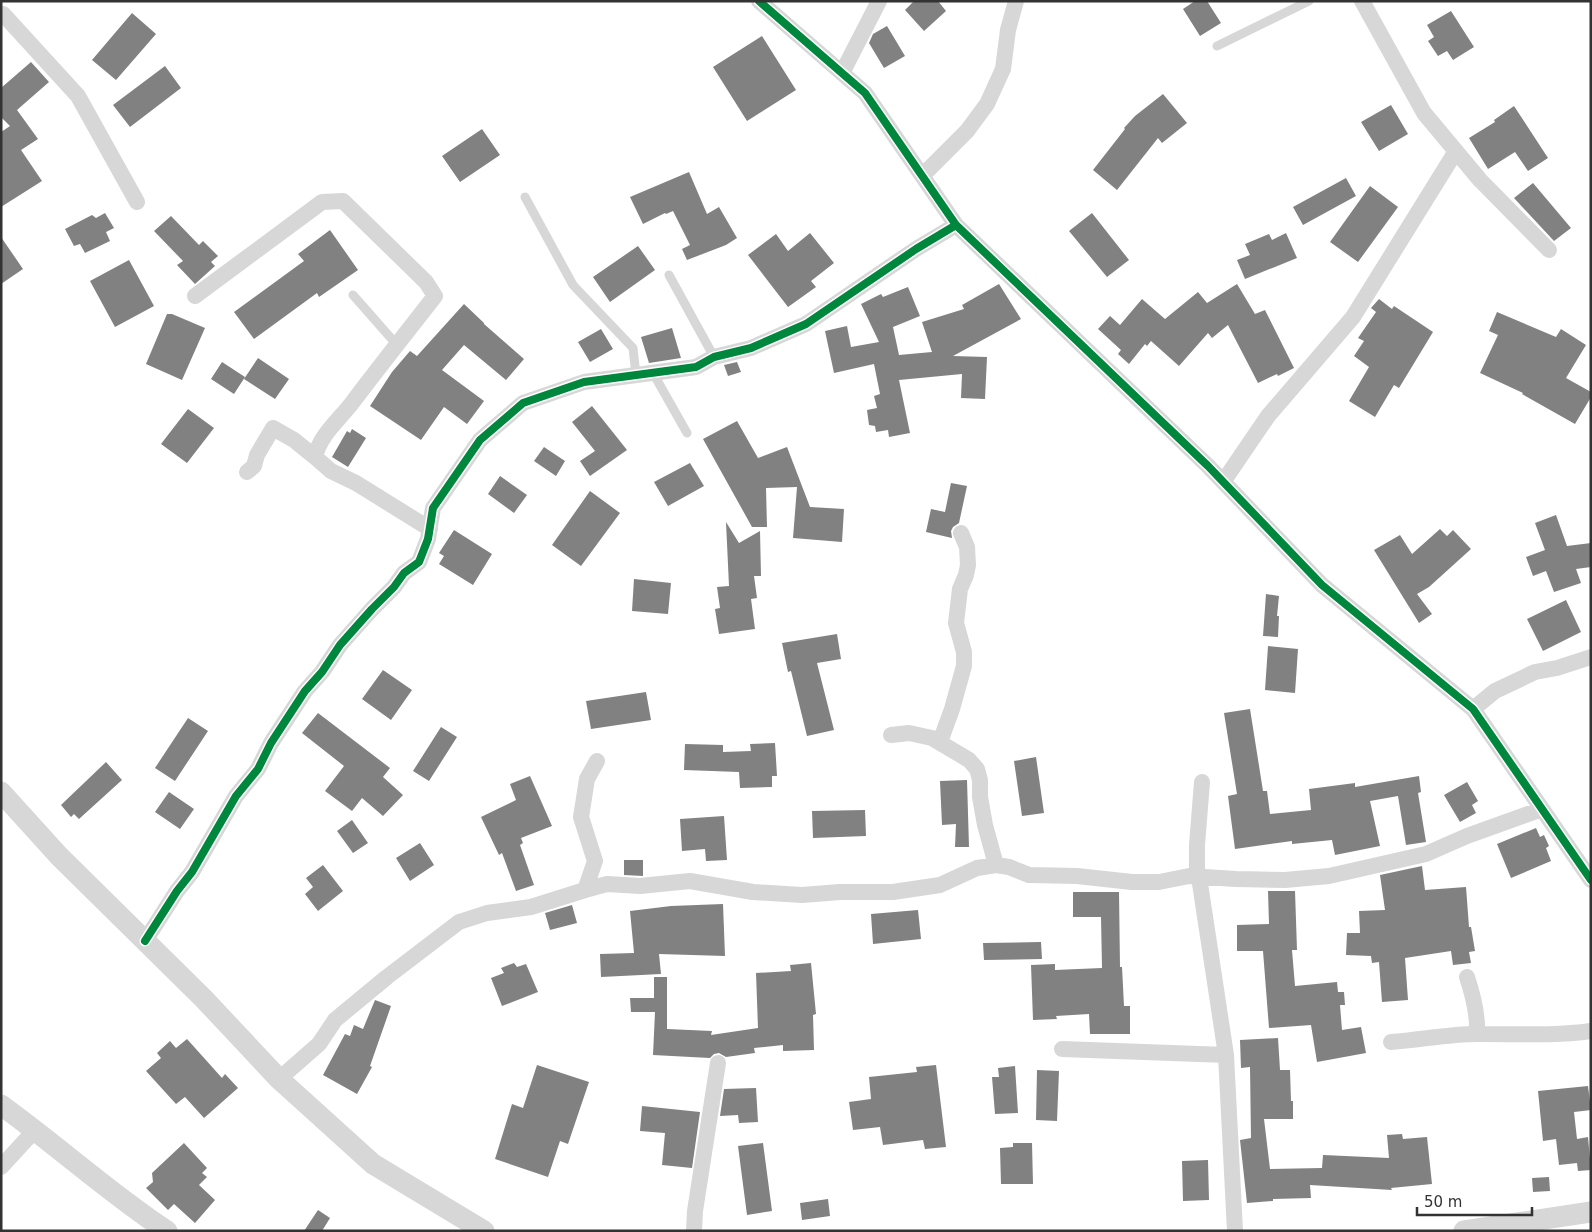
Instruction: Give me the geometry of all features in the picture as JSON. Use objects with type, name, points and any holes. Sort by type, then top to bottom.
[{"type":"street","points":[[759,1],[865,93],[956,225],[1223,482],[1322,585],[1473,709],[1591,880]]},
{"type":"street","points":[[842,73],[879,1]]},
{"type":"street","points":[[922,176],[967,131],[986,104],[1003,69],[1008,30],[1016,1]]},
{"type":"street","points":[[1362,1],[1424,113],[1480,180],[1548,250]]},
{"type":"street","points":[[5,11],[78,96],[136,202]]},
{"type":"street","points":[[1223,482],[1268,416],[1353,317],[1456,151]]},
{"type":"street","points":[[194,296],[322,202],[343,200],[426,282],[435,296],[327,433],[317,447],[315,457]]},
{"type":"street","points":[[145,941],[177,891],[192,872],[236,796],[258,769],[272,743],[305,692],[322,672],[340,645],[372,609],[394,588],[404,573],[418,562],[428,539],[434,508],[480,440],[523,403],[584,382],[696,367],[714,357],[751,348],[806,324],[956,225]]},
{"type":"street","points":[[248,472],[254,466],[257,455],[273,428],[294,440],[331,471],[356,483],[430,529]]},
{"type":"street","points":[[940,742],[952,709],[964,666],[964,652],[956,623],[960,589],[968,565],[967,547],[961,533]]},
{"type":"street","points":[[1473,709],[1495,690],[1535,672],[1591,658]]},
{"type":"street","points":[[891,735],[918,734],[932,738],[969,760],[977,769],[985,825],[996,865]]},
{"type":"street","points":[[585,890],[595,861],[581,817],[587,779],[597,761]]},
{"type":"street","points":[[1202,782],[1196,845],[1197,871],[1226,1055],[1236,1231]]},
{"type":"street","points":[[1,792],[59,856],[204,999],[279,1080],[373,1164],[484,1231]]},
{"type":"street","points":[[279,1080],[319,1044],[335,1020],[459,922],[487,913],[531,907],[607,884],[640,886],[690,881],[753,892],[802,895],[840,892],[893,892],[940,885],[977,868],[996,865],[1009,867],[1029,875],[1077,876],[1132,882],[1159,882],[1189,876],[1285,880],[1329,876],[1426,854],[1467,836],[1542,809]]},
{"type":"street","points":[[1467,977],[1473,993],[1478,1018],[1477,1034]]},
{"type":"street","points":[[1391,1042],[1477,1034],[1561,1034],[1591,1031]]},
{"type":"street","points":[[1062,1049],[1226,1055]]},
{"type":"street","points":[[694,1231],[695,1211],[718,1063]]},
{"type":"street","points":[[1,1105],[36,1130],[134,1209],[167,1231]]},
{"type":"street","points":[[1,1168],[36,1130]]},
{"type":"street","points":[[1464,1231],[1591,1212]]},
{"type":"lane","points":[[1217,46],[1309,1]]},
{"type":"lane","points":[[525,197],[573,285],[633,348],[636,375]]},
{"type":"lane","points":[[669,276],[714,357]]},
{"type":"lane","points":[[353,295],[397,345]]},
{"type":"lane","points":[[653,373],[687,433]]},
{"type":"building","points":[[914,1],[938,1],[946,11],[924,31],[905,10]]},
{"type":"building","points":[[1195,1],[1207,1],[1221,23],[1200,36],[1183,9]]},
{"type":"building","points":[[1451,11],[1474,47],[1453,60],[1447,51],[1438,56],[1428,41],[1434,37],[1427,25]]},
{"type":"building","points":[[132,13],[156,34],[116,80],[92,60]]},
{"type":"building","points":[[887,26],[905,56],[884,68],[869,43],[873,34]]},
{"type":"building","points":[[762,36],[796,90],[747,121],[713,67]]},
{"type":"building","points":[[31,62],[49,82],[17,110],[38,139],[21,150],[42,181],[1,207],[1,132],[10,126],[1,117],[1,88]]},
{"type":"building","points":[[165,66],[181,88],[130,127],[113,105]]},
{"type":"building","points":[[1163,94],[1187,123],[1162,143],[1158,138],[1117,190],[1093,170],[1135,116]]},
{"type":"building","points":[[1391,105],[1408,134],[1379,151],[1361,122]]},
{"type":"building","points":[[1514,106],[1548,158],[1528,171],[1515,152],[1488,169],[1469,138],[1495,122],[1494,120]]},
{"type":"building","points":[[482,129],[500,155],[460,182],[442,156]]},
{"type":"building","points":[[689,172],[707,214],[719,207],[737,238],[726,245],[687,260],[682,249],[690,245],[673,211],[643,224],[630,197]]},
{"type":"building","points":[[1346,178],[1356,196],[1303,225],[1293,207]]},
{"type":"building","points":[[1533,183],[1571,228],[1554,241],[1514,198]]},
{"type":"building","points":[[1370,186],[1398,207],[1358,262],[1330,242]]},
{"type":"building","points":[[105,213],[114,228],[106,232],[110,241],[85,253],[80,244],[74,246],[65,229],[92,215],[96,218]]},
{"type":"building","points":[[1092,213],[1129,260],[1107,277],[1069,231]]},
{"type":"building","points":[[171,216],[199,245],[203,241],[218,256],[211,262],[215,266],[195,284],[177,265],[183,261],[154,231]]},
{"type":"building","points":[[330,230],[358,270],[319,297],[317,293],[254,339],[234,312],[304,261],[298,254]]},
{"type":"building","points":[[810,233],[834,263],[811,281],[816,287],[788,307],[748,255],[776,234],[788,251]]},
{"type":"building","points":[[1286,233],[1297,258],[1245,279],[1237,260],[1250,255],[1245,244],[1269,234],[1272,240]]},
{"type":"building","points":[[1,237],[23,269],[1,284]]},
{"type":"building","points":[[638,246],[655,270],[610,302],[593,277]]},
{"type":"building","points":[[129,260],[154,306],[115,327],[90,281]]},
{"type":"building","points":[[999,284],[1021,319],[953,356],[987,357],[985,399],[961,398],[962,374],[899,380],[910,433],[889,437],[888,430],[876,432],[875,426],[869,425],[867,410],[877,408],[874,396],[880,394],[874,364],[834,373],[825,331],[847,326],[851,347],[879,342],[861,304],[881,294],[883,297],[908,287],[920,316],[893,327],[899,355],[932,352],[922,322],[964,309],[962,305]]},
{"type":"building","points":[[1237,284],[1255,314],[1265,310],[1294,368],[1258,383],[1228,325],[1212,338],[1208,333],[1179,366],[1151,341],[1147,346],[1145,344],[1129,364],[1118,354],[1121,350],[1098,329],[1110,316],[1120,325],[1142,299],[1165,319],[1198,292],[1207,303]]},
{"type":"building","points":[[1379,299],[1392,309],[1394,306],[1433,332],[1399,388],[1394,385],[1375,417],[1349,401],[1369,367],[1354,356],[1364,341],[1358,338],[1376,312],[1371,308]]},
{"type":"building","points":[[464,304],[524,359],[506,380],[464,345],[442,370],[484,401],[467,424],[444,407],[421,440],[370,406],[392,372],[410,351],[417,356]]},
{"type":"building","points":[[1497,312],[1556,337],[1561,329],[1586,345],[1566,378],[1591,392],[1591,397],[1575,424],[1523,393],[1480,373],[1498,335],[1489,331]]},
{"type":"building","points":[[167,314],[172,314],[205,328],[182,380],[146,364]]},
{"type":"building","points":[[672,328],[681,358],[649,363],[641,337]]},
{"type":"building","points":[[601,329],[613,349],[590,362],[578,342]]},
{"type":"building","points":[[258,358],[289,379],[275,399],[244,379]]},
{"type":"building","points":[[222,362],[245,377],[234,394],[211,379]]},
{"type":"building","points":[[737,362],[741,372],[728,376],[724,365]]},
{"type":"building","points":[[592,406],[627,450],[590,476],[580,461],[595,451],[572,422]]},
{"type":"building","points":[[188,409],[214,428],[187,463],[161,444]]},
{"type":"building","points":[[737,421],[758,458],[787,447],[810,507],[844,509],[842,542],[793,538],[797,487],[766,488],[767,527],[752,527],[703,439]]},
{"type":"building","points":[[352,429],[366,438],[348,467],[332,457],[347,431],[350,433]]},
{"type":"building","points":[[544,447],[565,461],[556,476],[534,461]]},
{"type":"building","points":[[690,463],[704,486],[668,506],[654,482]]},
{"type":"building","points":[[500,476],[527,495],[514,513],[488,494]]},
{"type":"building","points":[[951,483],[967,486],[959,523],[951,531],[952,538],[926,532],[931,509],[945,512]]},
{"type":"building","points":[[590,491],[620,513],[581,566],[552,545]]},
{"type":"building","points":[[1556,515],[1567,546],[1591,543],[1591,567],[1576,569],[1581,583],[1554,592],[1546,571],[1533,576],[1526,557],[1545,550],[1535,523]]},
{"type":"building","points":[[726,522],[739,543],[760,531],[761,576],[754,576],[757,598],[751,599],[755,629],[719,634],[715,609],[720,608],[717,587],[729,586]]},
{"type":"building","points":[[1440,529],[1447,536],[1453,530],[1471,549],[1429,587],[1417,594],[1432,614],[1419,623],[1374,550],[1400,535],[1412,554]]},
{"type":"building","points":[[454,530],[492,554],[473,585],[439,564],[444,556],[439,553]]},
{"type":"building","points":[[634,579],[671,583],[668,614],[632,611]]},
{"type":"building","points":[[1266,594],[1279,596],[1277,616],[1279,616],[1278,637],[1263,636]]},
{"type":"building","points":[[1566,600],[1581,632],[1543,651],[1527,619]]},
{"type":"building","points":[[837,634],[841,659],[817,663],[834,730],[807,736],[791,671],[788,672],[782,643]]},
{"type":"building","points":[[1268,646],[1298,649],[1295,693],[1265,690]]},
{"type":"building","points":[[383,670],[412,690],[391,720],[362,699]]},
{"type":"building","points":[[646,692],[651,720],[591,729],[586,701]]},
{"type":"building","points":[[1250,709],[1263,791],[1267,791],[1270,814],[1311,810],[1309,789],[1355,783],[1355,787],[1419,776],[1421,792],[1418,793],[1426,842],[1406,845],[1398,796],[1370,801],[1380,846],[1335,855],[1332,840],[1292,844],[1292,841],[1235,849],[1228,796],[1237,794],[1224,713]]},
{"type":"building","points":[[318,713],[390,768],[383,777],[403,795],[383,816],[362,798],[352,811],[325,791],[344,766],[302,733]]},
{"type":"building","points":[[188,718],[208,731],[175,781],[155,768]]},
{"type":"building","points":[[441,727],[457,737],[429,781],[413,771]]},
{"type":"building","points":[[775,743],[777,776],[772,776],[772,787],[740,788],[739,772],[684,770],[685,744],[723,745],[723,752],[751,751],[750,744]]},
{"type":"building","points":[[1036,757],[1044,813],[1022,816],[1014,761]]},
{"type":"building","points":[[106,762],[122,780],[79,819],[74,814],[71,817],[61,805]]},
{"type":"building","points":[[530,776],[552,826],[521,838],[523,843],[520,845],[534,885],[516,891],[502,853],[499,855],[481,817],[516,800],[510,784]]},
{"type":"building","points":[[967,780],[969,847],[955,847],[956,824],[942,825],[940,781]]},
{"type":"building","points":[[1467,782],[1478,801],[1472,805],[1476,813],[1460,822],[1444,795]]},
{"type":"building","points":[[169,792],[194,809],[180,829],[155,812]]},
{"type":"building","points":[[865,810],[866,836],[813,838],[812,811]]},
{"type":"building","points":[[724,816],[727,860],[706,861],[705,849],[682,851],[680,819]]},
{"type":"building","points":[[352,820],[368,843],[353,853],[337,831]]},
{"type":"building","points":[[1536,828],[1540,837],[1544,835],[1549,846],[1546,848],[1551,861],[1511,878],[1497,844]]},
{"type":"building","points":[[420,843],[434,865],[410,881],[396,858]]},
{"type":"building","points":[[624,860],[643,860],[643,876],[624,875]]},
{"type":"building","points":[[323,865],[343,891],[318,911],[305,894],[313,887],[306,878]]},
{"type":"building","points":[[1422,866],[1425,890],[1466,887],[1469,927],[1471,927],[1475,951],[1469,952],[1471,963],[1453,965],[1451,951],[1405,958],[1408,1000],[1382,1002],[1379,962],[1372,963],[1371,956],[1346,955],[1347,933],[1360,933],[1359,911],[1385,910],[1380,875]]},
{"type":"building","points":[[1268,891],[1295,891],[1297,950],[1292,950],[1295,986],[1337,982],[1338,992],[1344,992],[1345,1005],[1340,1005],[1342,1030],[1361,1027],[1366,1053],[1317,1062],[1311,1025],[1269,1028],[1263,951],[1237,951],[1237,925],[1269,924]]},
{"type":"building","points":[[1073,892],[1119,892],[1120,967],[1122,967],[1124,1006],[1130,1006],[1130,1034],[1090,1034],[1089,1014],[1056,1016],[1057,1019],[1033,1020],[1031,965],[1055,964],[1055,970],[1102,968],[1101,917],[1073,917]]},
{"type":"building","points":[[723,904],[725,956],[659,954],[661,974],[601,977],[600,954],[634,953],[630,911],[671,906]]},
{"type":"building","points":[[572,905],[577,923],[550,930],[545,913]]},
{"type":"building","points":[[918,910],[921,939],[873,944],[871,914]]},
{"type":"building","points":[[1041,942],[1042,959],[984,960],[983,943]]},
{"type":"building","points":[[514,963],[517,967],[526,964],[538,992],[502,1006],[491,978],[504,973],[501,968]]},
{"type":"building","points":[[811,963],[816,1014],[813,1015],[814,1050],[783,1051],[783,1045],[754,1048],[755,1053],[726,1057],[719,1053],[714,1054],[710,1058],[653,1055],[655,1012],[631,1012],[630,998],[654,998],[654,977],[667,977],[667,1029],[712,1031],[711,1035],[758,1028],[756,973],[791,971],[790,965]]},
{"type":"building","points":[[375,1000],[391,1006],[370,1066],[372,1067],[357,1094],[323,1075],[345,1034],[350,1036],[354,1025],[363,1029]]},
{"type":"building","points":[[1278,1038],[1280,1070],[1290,1070],[1293,1119],[1264,1119],[1270,1169],[1322,1168],[1323,1155],[1389,1158],[1387,1135],[1402,1134],[1403,1139],[1427,1137],[1432,1184],[1391,1188],[1392,1190],[1310,1185],[1311,1198],[1273,1199],[1273,1201],[1247,1203],[1240,1140],[1251,1138],[1250,1067],[1241,1068],[1240,1040]]},
{"type":"building","points":[[187,1039],[222,1078],[225,1074],[238,1088],[204,1118],[185,1097],[176,1104],[146,1071],[161,1058],[157,1053],[170,1041],[176,1048]]},
{"type":"building","points":[[537,1065],[589,1082],[568,1144],[560,1141],[548,1177],[495,1159],[512,1104],[523,1108]]},
{"type":"building","points":[[936,1065],[946,1147],[925,1149],[923,1140],[883,1145],[880,1127],[853,1130],[849,1102],[871,1099],[869,1077],[917,1072],[916,1067]]},
{"type":"building","points":[[1015,1066],[1018,1113],[995,1114],[992,1077],[999,1077],[998,1068]]},
{"type":"building","points":[[1037,1070],[1059,1071],[1057,1121],[1036,1120]]},
{"type":"building","points":[[1588,1086],[1591,1110],[1574,1112],[1577,1139],[1588,1137],[1591,1170],[1578,1171],[1577,1163],[1559,1165],[1556,1139],[1543,1141],[1538,1091]]},
{"type":"building","points":[[756,1088],[758,1122],[739,1123],[738,1115],[720,1116],[724,1089]]},
{"type":"building","points":[[642,1106],[700,1112],[692,1168],[662,1165],[665,1133],[640,1131]]},
{"type":"building","points":[[184,1143],[207,1168],[202,1173],[207,1177],[199,1185],[215,1200],[195,1223],[174,1204],[168,1210],[146,1188],[153,1182],[152,1173]]},
{"type":"building","points":[[763,1143],[772,1211],[747,1215],[738,1146]]},
{"type":"building","points":[[1013,1143],[1032,1143],[1033,1184],[1001,1184],[1000,1148],[1013,1147]]},
{"type":"building","points":[[1208,1160],[1209,1200],[1183,1201],[1182,1161]]},
{"type":"building","points":[[1549,1177],[1550,1191],[1533,1192],[1532,1178]]},
{"type":"building","points":[[828,1199],[830,1216],[802,1220],[800,1203]]},
{"type":"building","points":[[318,1210],[330,1218],[322,1231],[304,1231]]},
{"type":"cycle path","points":[[759,1],[865,93],[956,225],[1208,466],[1322,585],[1473,709],[1591,880]]},
{"type":"cycle path","points":[[145,941],[177,891],[192,872],[236,796],[258,769],[271,743],[305,691],[322,672],[340,645],[394,587],[404,573],[419,562],[428,539],[433,508],[480,440],[523,403],[584,382],[696,367],[714,357],[751,348],[806,324],[916,249],[956,225]]}]
